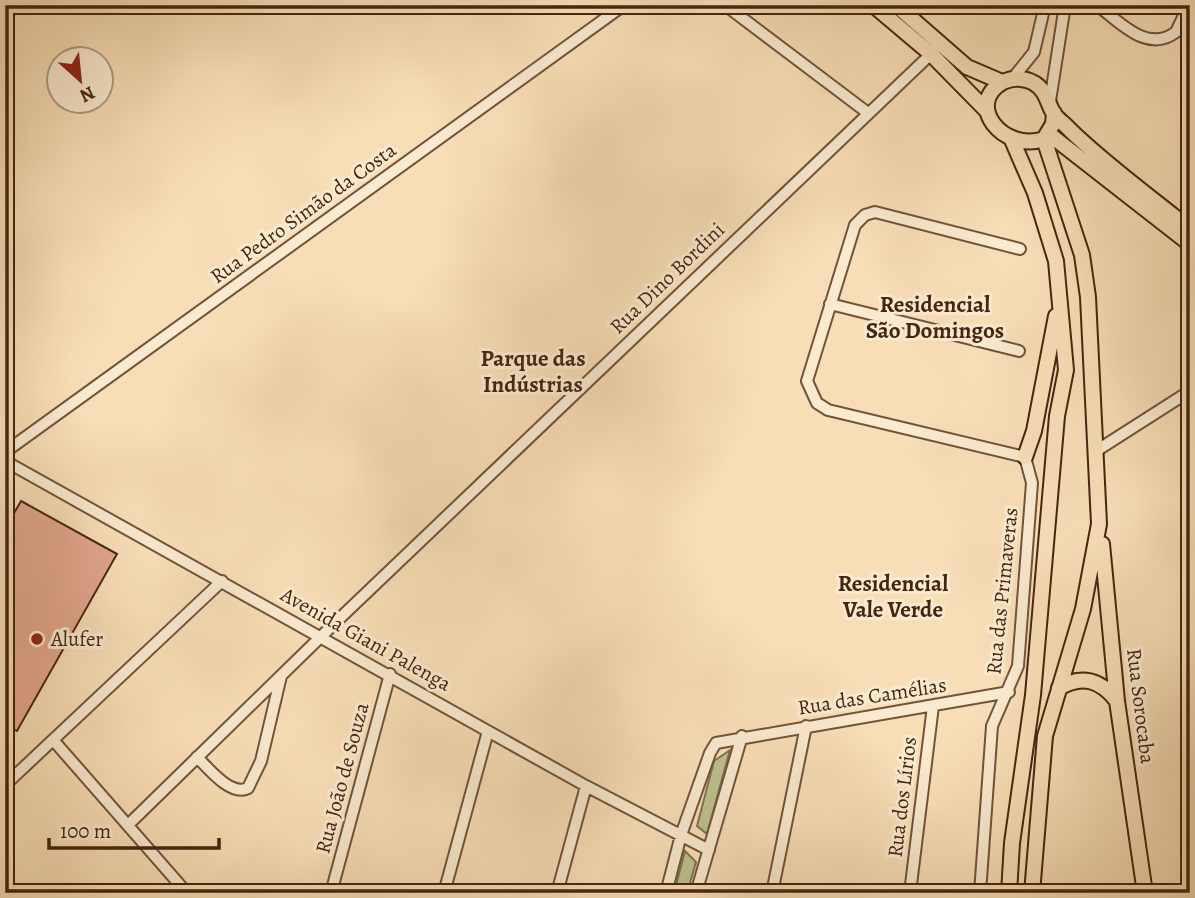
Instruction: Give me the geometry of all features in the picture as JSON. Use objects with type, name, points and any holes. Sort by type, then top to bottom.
[{"type":"main road","points":[[5,14],[12,5]]},
{"type":"main road","points":[[873,5],[931,54],[987,111],[997,129],[1012,140],[1023,143],[1047,137]]},
{"type":"main road","points":[[896,5],[967,67],[1007,80],[1035,83],[1084,143],[1190,229]]},
{"type":"main road","points":[[987,111],[988,98],[1007,80]]},
{"type":"main road","points":[[1032,893],[1045,736],[1083,609],[1100,524],[1088,297],[1082,255],[1047,137],[1052,107]]},
{"type":"main road","points":[[1047,137],[1190,244]]},
{"type":"main road","points":[[1009,893],[1012,843],[1033,695],[1057,416],[1066,370],[1056,261],[1047,227],[1012,140]]},
{"type":"main road","points":[[1025,457],[1034,431],[1060,294]]},
{"type":"main road","name":"Rua Sorocaba","points":[[1100,524],[1117,701],[1146,893]]},
{"type":"main road","points":[[1059,688],[1078,680],[1089,680],[1108,689],[1117,701]]},
{"type":"street","name":"Rua Pedro Simão da Costa","points":[[5,452],[624,5]]},
{"type":"street","points":[[725,5],[868,113]]},
{"type":"street","points":[[1007,80],[1034,52],[1045,5]]},
{"type":"street","points":[[1052,107],[1065,5]]},
{"type":"street","points":[[1097,5],[1144,39],[1157,41],[1176,32],[1189,5]]},
{"type":"street","name":"Rua Dino Bordini","points":[[128,824],[321,636],[931,54]]},
{"type":"street","points":[[1020,249],[875,212],[865,215],[855,225],[807,381],[817,403],[842,415],[1025,457]]},
{"type":"street","points":[[830,304],[1019,351]]},
{"type":"street","points":[[1096,451],[1190,391]]},
{"type":"street","name":"Rua das Primaveras","points":[[980,893],[992,726],[1018,666],[1032,483],[1025,457]]},
{"type":"street","name":"Avenida Giani Palenga","points":[[5,461],[586,786],[709,850]]},
{"type":"street","points":[[5,785],[222,581]]},
{"type":"street","name":"Rua João de Souza","points":[[331,893],[390,674]]},
{"type":"street","points":[[197,757],[228,786],[236,790],[248,788],[261,761],[281,676]]},
{"type":"street","name":"Rua das Camélias","points":[[666,893],[681,835],[712,749],[723,740],[1009,692]]},
{"type":"street","name":"Rua dos Lírios","points":[[910,893],[933,706]]},
{"type":"street","points":[[772,893],[806,726]]},
{"type":"street","points":[[444,893],[488,731]]},
{"type":"street","points":[[696,893],[742,736]]},
{"type":"street","points":[[54,741],[187,893]]},
{"type":"street","points":[[557,893],[586,786]]},
{"type":"green space","points":[[730,750],[707,834],[697,826],[714,761]]},
{"type":"green space","points":[[685,851],[696,862],[687,893],[674,893]]},
{"type":"building","name":"Alufer","points":[[21,501],[117,554],[17,731],[5,724],[5,529]]},
{"type":"place","name":"Alufer","points":[[37,639]]},
{"type":"district","name":"Residencial São Domingos","points":[[935,317]]},
{"type":"district","name":"Parque das Indústrias","points":[[533,371]]},
{"type":"district","name":"Residencial Vale Verde","points":[[893,596]]}]
